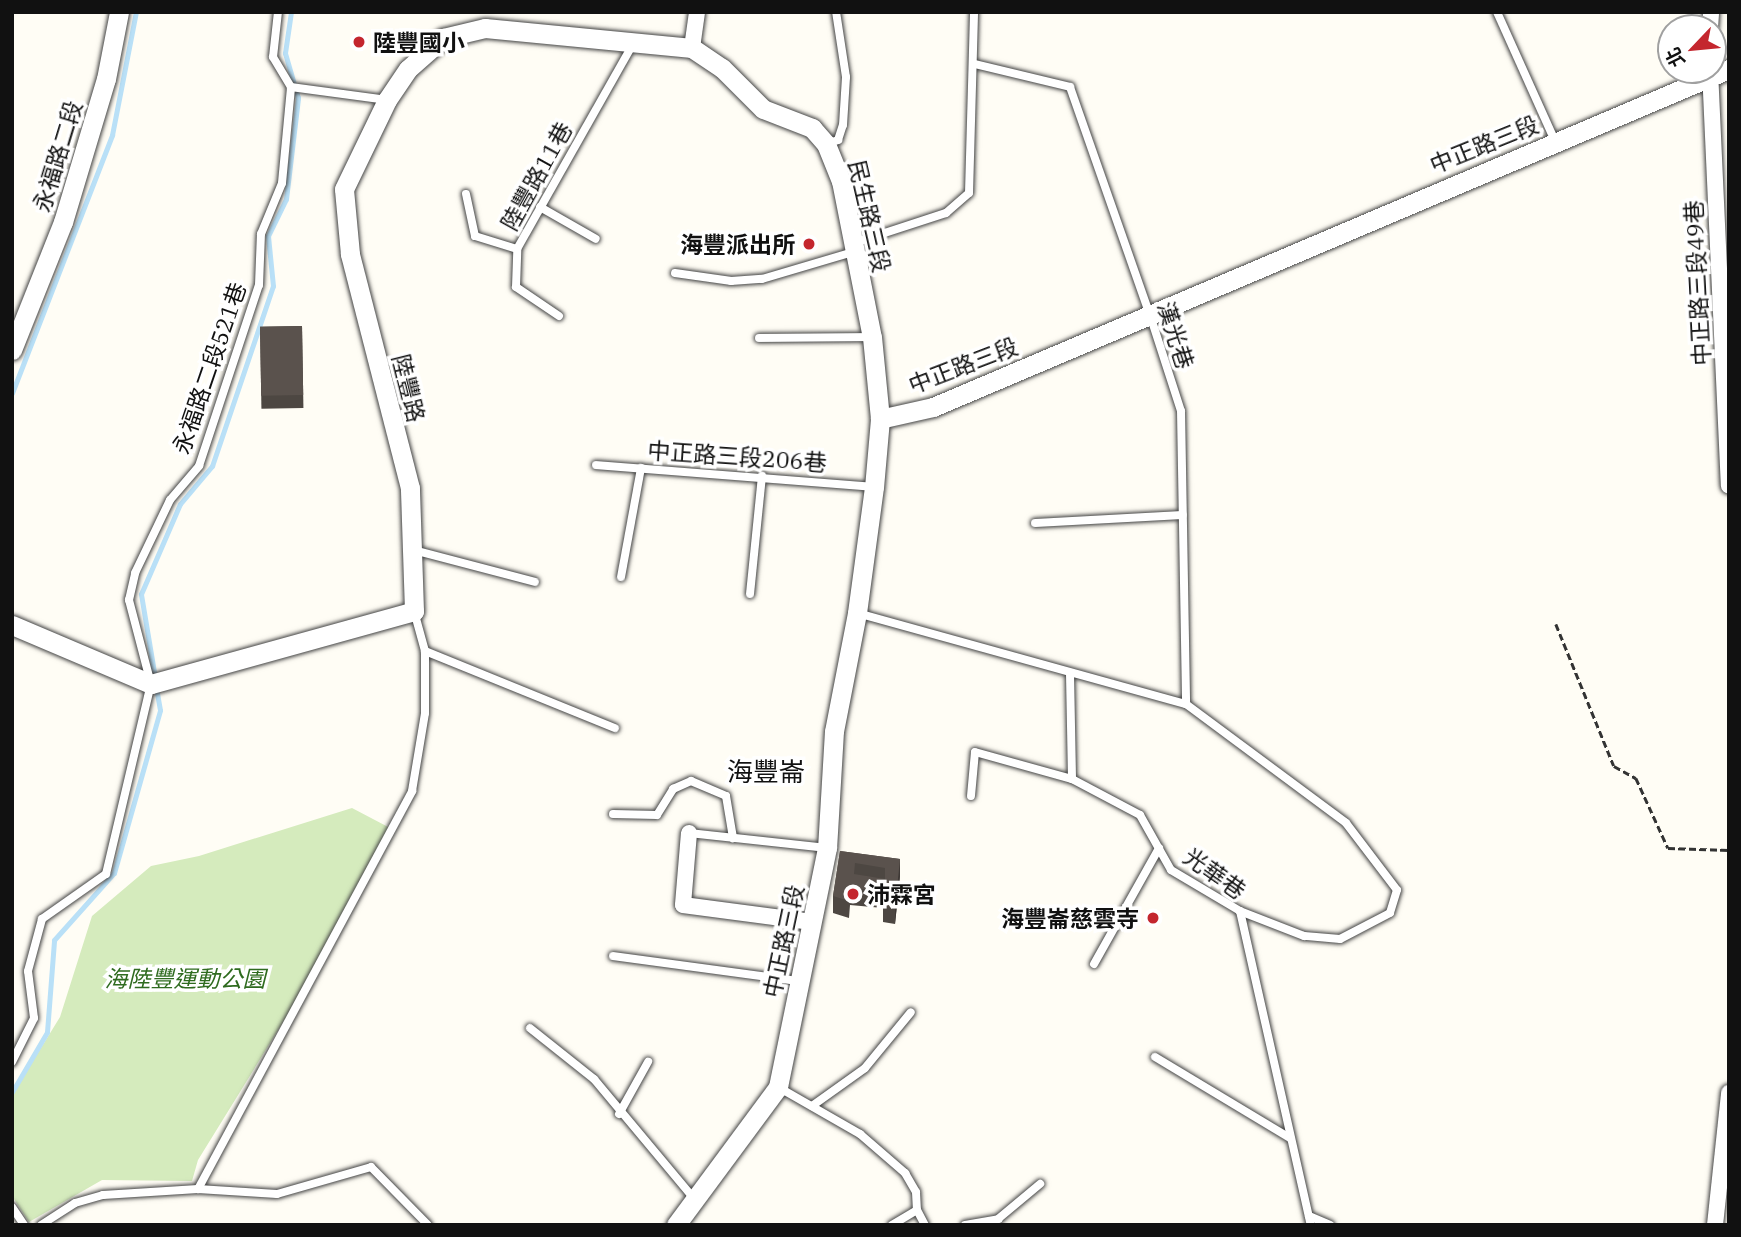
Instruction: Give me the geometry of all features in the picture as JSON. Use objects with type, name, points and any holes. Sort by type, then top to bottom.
[{"type":"street","name":"永福路二段","points":[[12,350],[63,222],[106,79],[119,12]]},
{"type":"street","points":[[692,48],[697,12]]},
{"type":"street","name":"陸豐路","points":[[414,611],[410,488],[351,254],[344,189],[387,100],[408,69],[443,38],[485,28],[692,48]]},
{"type":"street","name":"民生路三段","points":[[692,48],[722,68],[763,109],[812,128],[826,144],[841,181],[852,248],[872,337],[880,419]]},
{"type":"street","name":"中正路三段","points":[[676,1225],[778,1087],[827,848],[834,731],[857,613],[880,419],[933,407],[1689,84]]},
{"type":"street","name":"中正路三段49巷","points":[[1719,84],[1729,486]]},
{"type":"street","points":[[12,625],[151,684],[414,611]]},
{"type":"street","points":[[690,833],[683,905],[812,922]]},
{"type":"street","points":[[1714,1225],[1729,1093]]},
{"type":"lane","points":[[278,12],[273,57],[290,87],[387,100]]},
{"type":"lane","points":[[826,144],[838,139],[843,125],[846,77],[836,12]]},
{"type":"lane","points":[[675,273],[731,281],[762,279],[946,213],[969,193],[975,64],[974,12]]},
{"type":"lane","points":[[1497,12],[1555,141]]},
{"type":"lane","name":"陸豐路11巷","points":[[559,316],[516,287],[517,249],[633,44]]},
{"type":"lane","name":"漢光巷","points":[[975,64],[1070,87],[1150,315],[1181,411],[1185,704]]},
{"type":"lane","name":"永福路二段521巷","points":[[151,684],[129,600],[135,573],[170,500],[199,466],[260,285],[261,234],[282,183],[290,87]]},
{"type":"lane","points":[[467,194],[475,236],[517,249]]},
{"type":"lane","points":[[540,208],[596,239]]},
{"type":"lane","points":[[759,338],[872,337]]},
{"type":"lane","name":"中正路三段206巷","points":[[596,465],[762,476],[874,487]]},
{"type":"lane","points":[[621,577],[641,468]]},
{"type":"lane","points":[[750,594],[762,476]]},
{"type":"lane","points":[[1035,523],[1183,515]]},
{"type":"lane","points":[[412,550],[535,582]]},
{"type":"lane","points":[[198,1189],[412,791],[425,713],[425,651],[414,611]]},
{"type":"lane","points":[[857,613],[1185,704],[1346,823],[1396,890],[1390,913],[1340,939],[1304,936],[1240,911]]},
{"type":"lane","points":[[425,651],[615,728]]},
{"type":"lane","points":[[1070,674],[1072,779]]},
{"type":"lane","points":[[12,1062],[34,1018],[28,971],[42,919],[106,874],[151,684]]},
{"type":"lane","name":"光華巷","points":[[971,796],[975,752],[1072,779],[1140,815],[1171,870],[1240,911],[1310,1220]]},
{"type":"lane","points":[[613,814],[657,814],[673,789],[691,781],[726,796],[733,838]]},
{"type":"lane","points":[[690,833],[827,848]]},
{"type":"lane","points":[[1094,964],[1158,848]]},
{"type":"lane","points":[[613,956],[799,981]]},
{"type":"lane","points":[[812,1106],[865,1068],[911,1012]]},
{"type":"lane","points":[[530,1028],[594,1079],[620,1114],[695,1199]]},
{"type":"lane","points":[[1155,1057],[1290,1139]]},
{"type":"lane","points":[[620,1114],[648,1062]]},
{"type":"lane","points":[[778,1087],[860,1134],[905,1173],[916,1192],[917,1210],[925,1225]]},
{"type":"lane","points":[[41,1225],[75,1203],[103,1195],[198,1189],[277,1194],[371,1167],[428,1225]]},
{"type":"lane","points":[[965,1225],[998,1219],[1040,1184]]},
{"type":"lane","points":[[12,1207],[24,1225]]},
{"type":"lane","points":[[892,1225],[917,1210]]},
{"type":"lane","points":[[1310,1220],[1330,1225]]},
{"type":"path","points":[[1556,624],[1614,766],[1636,778],[1668,848],[1729,850]]},
{"type":"green space","name":"海陸豐運動公園","points":[[352,808],[392,829],[312,975],[198,1160],[192,1181],[102,1180],[29,1222],[12,1196],[12,1095],[60,1017],[92,916],[151,866],[199,856]]},
{"type":"building","points":[[302,326],[303,395],[261,396],[260,327]]},
{"type":"building","points":[[840,851],[900,859],[895,907],[883,906],[883,891],[850,888],[849,901],[833,896]],"holes":[[[855,863],[885,868],[885,879],[854,874]]]},
{"type":"waterway","points":[[12,393],[112,135],[136,12]]},
{"type":"waterway","points":[[155,678],[141,594],[180,504],[212,466],[273,286],[268,236],[286,199],[298,98],[285,53],[291,12]]},
{"type":"waterway","points":[[12,1092],[47,1032],[54,940],[114,873],[160,710],[156,687]]},
{"type":"place","name":"陸豐國小","points":[[359,42]]},
{"type":"place","name":"海豐派出所","points":[[809,244]]},
{"type":"place","name":"沛霖宮","points":[[853,894]]},
{"type":"place","name":"海豐崙慈雲寺","points":[[1153,918]]},
{"type":"district","name":"海豐崙","points":[[766,772]]}]
